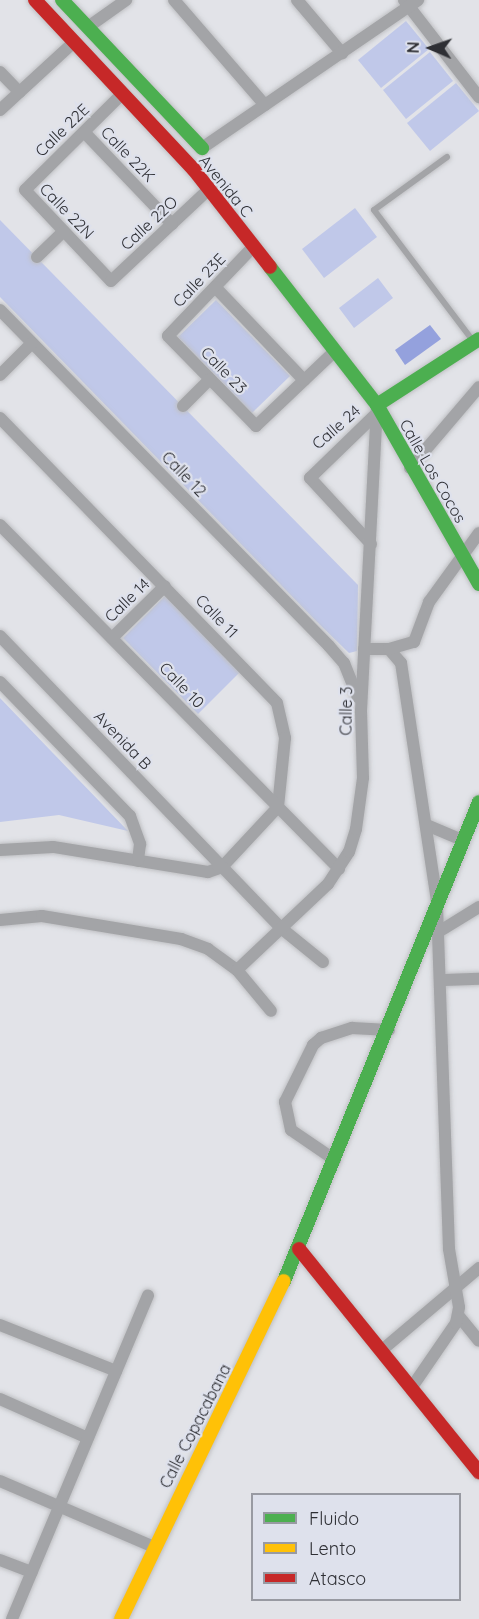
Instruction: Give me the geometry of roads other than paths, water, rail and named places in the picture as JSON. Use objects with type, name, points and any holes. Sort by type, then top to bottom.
[{"type":"street","name":"Avenida C","points":[[35,0],[209,189],[334,351],[376,410]]},
{"type":"street","name":"Avenida C","points":[[62,0],[202,148]]},
{"type":"street","points":[[88,27],[126,0]]},
{"type":"street","points":[[174,0],[265,105]]},
{"type":"street","points":[[297,0],[342,53]]},
{"type":"street","points":[[202,148],[342,53],[411,2],[479,97]]},
{"type":"street","points":[[0,110],[74,42]]},
{"type":"street","points":[[0,72],[19,92]]},
{"type":"street","name":"Calle 22E","points":[[25,190],[122,94]]},
{"type":"street","name":"Calle 22K","points":[[84,133],[172,224]]},
{"type":"street","name":"Calle 22O","points":[[111,281],[209,189]]},
{"type":"street","name":"Calle 22N","points":[[25,190],[111,281]]},
{"type":"street","points":[[37,257],[64,231]]},
{"type":"street","name":"Calle 23E","points":[[168,336],[253,247]]},
{"type":"street","points":[[215,287],[304,380],[334,351]]},
{"type":"street","name":"Calle 12","points":[[0,310],[344,663],[361,711]]},
{"type":"street","name":"Calle 23","points":[[168,336],[256,426],[304,380]]},
{"type":"street","points":[[0,375],[32,343]]},
{"type":"street","points":[[376,410],[477,343]]},
{"type":"street","points":[[183,406],[210,379]]},
{"type":"street","points":[[410,468],[479,387]]},
{"type":"street","name":"Calle Los Cocos","points":[[376,410],[479,584]]},
{"type":"street","name":"Calle 3","points":[[237,970],[339,869],[349,852],[360,807],[361,711],[376,410]]},
{"type":"street","name":"Calle 24","points":[[371,544],[310,478],[376,410]]},
{"type":"street","name":"Calle 11","points":[[0,418],[277,703],[285,738],[278,807]]},
{"type":"street","name":"Calle 10","points":[[0,525],[339,869]]},
{"type":"street","points":[[344,663],[364,654],[389,649],[418,636],[429,602],[461,552],[479,533]]},
{"type":"street","name":"Calle 14","points":[[112,638],[165,586]]},
{"type":"street","name":"Avenida B","points":[[0,636],[281,928],[323,962]]},
{"type":"street","points":[[389,649],[401,663],[429,826],[437,901],[444,980],[449,1249],[458,1315],[479,1341]]},
{"type":"street","points":[[0,682],[130,816],[141,844],[138,861]]},
{"type":"street","name":"Calle Copacabana","points":[[120,1619],[152,1546],[299,1249],[389,1030],[437,901],[479,802]]},
{"type":"street","points":[[0,850],[53,847],[208,872],[222,867],[278,807]]},
{"type":"street","points":[[429,826],[462,840]]},
{"type":"street","points":[[440,931],[479,907]]},
{"type":"street","points":[[0,920],[42,916],[181,939],[208,949],[237,970],[271,1011]]},
{"type":"street","points":[[444,980],[479,979]]},
{"type":"street","points":[[335,1160],[291,1130],[285,1102],[313,1045],[321,1038],[352,1028],[389,1030]]},
{"type":"street","points":[[299,1249],[479,1472]]},
{"type":"street","points":[[382,1350],[455,1291],[479,1268]]},
{"type":"street","points":[[12,1619],[147,1295]]},
{"type":"street","points":[[412,1387],[458,1315]]},
{"type":"street","points":[[0,1325],[116,1371]]},
{"type":"street","points":[[0,1399],[88,1438]]},
{"type":"street","points":[[0,1481],[152,1546]]},
{"type":"street","points":[[0,1560],[32,1572]]},
{"type":"lane","points":[[447,157],[374,210],[477,343]]},
{"type":"water","points":[[430,325],[441,339],[405,365],[395,350]]}]
